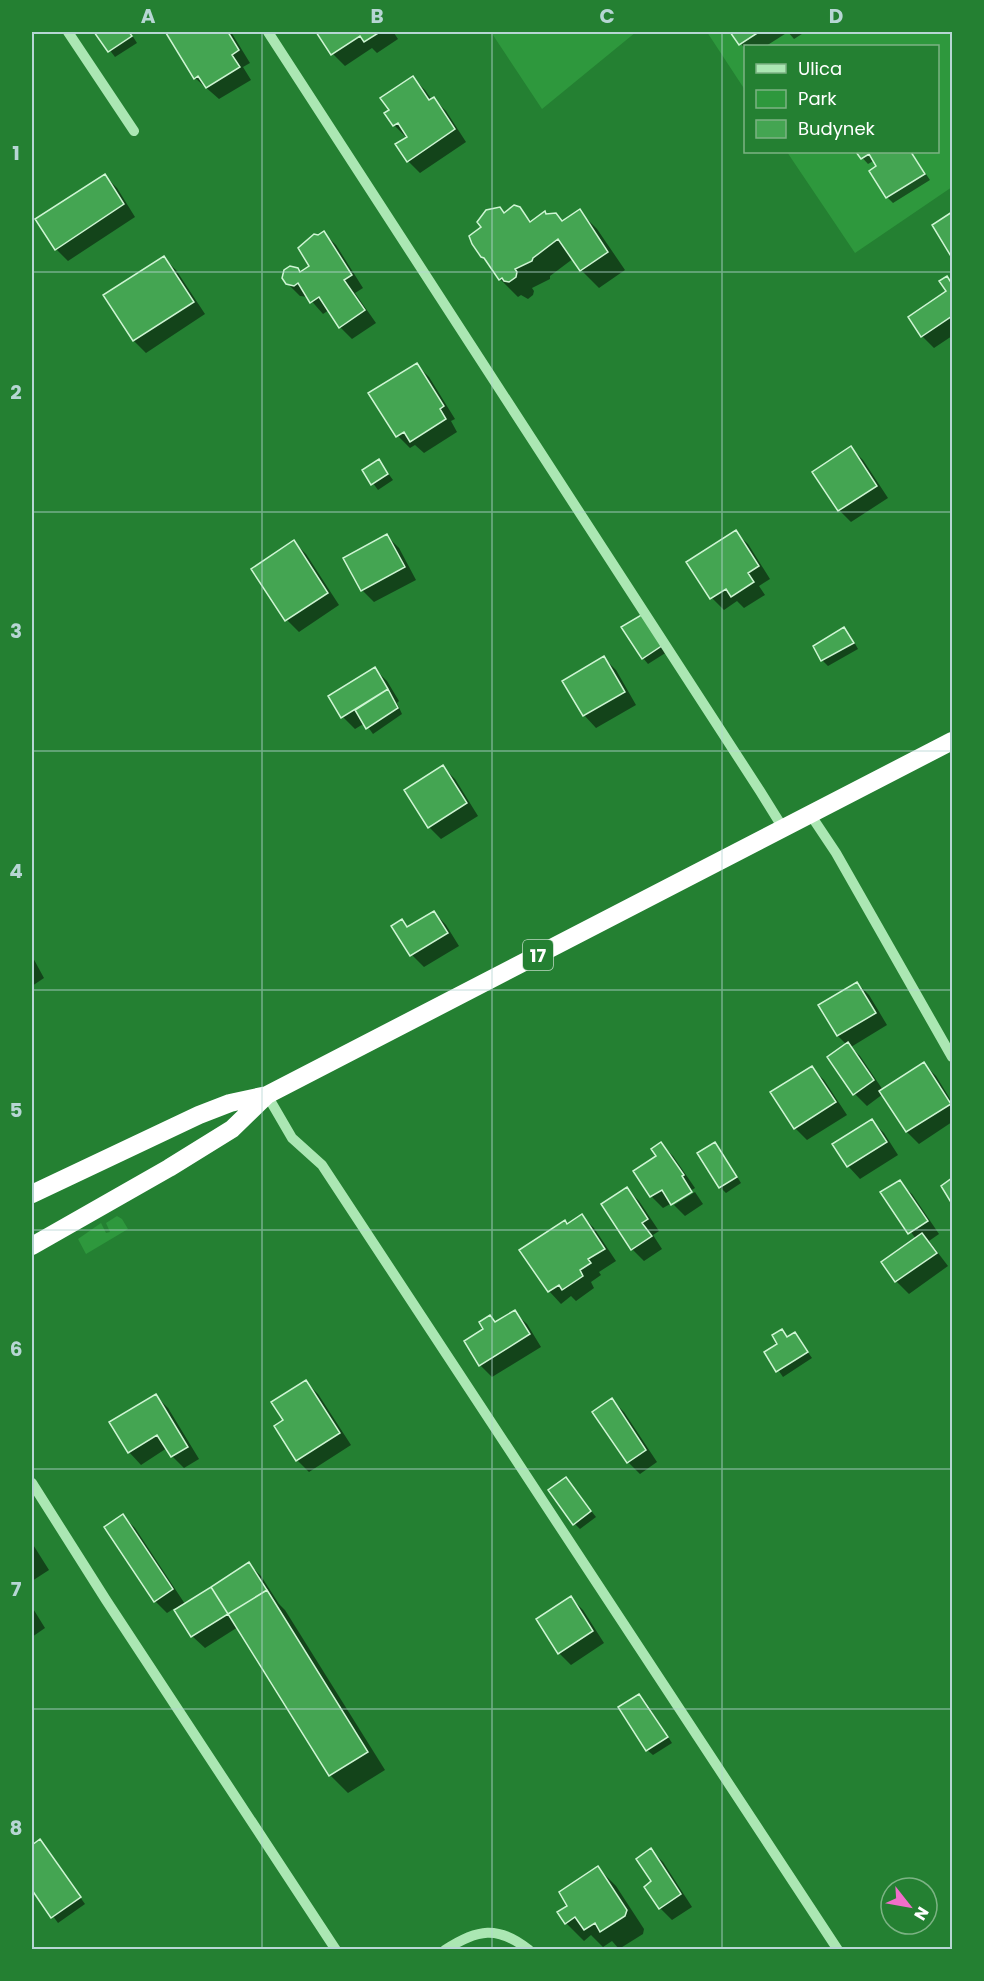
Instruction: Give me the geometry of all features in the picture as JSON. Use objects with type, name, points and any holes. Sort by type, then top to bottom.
[{"type":"highway","name":"17","points":[[32,1194],[199,1115],[230,1103],[267,1095],[952,741]]},
{"type":"highway","name":"17","points":[[32,1246],[169,1168],[232,1129],[267,1095]]},
{"type":"street","points":[[68,32],[134,131]]},
{"type":"street","points":[[268,32],[783,828]]},
{"type":"street","points":[[810,814],[836,853],[952,1057]]},
{"type":"street","points":[[267,1095],[292,1138],[322,1165],[838,1950]]},
{"type":"street","points":[[32,1483],[106,1600],[336,1950]]},
{"type":"street","points":[[445,1950],[460,1940],[487,1931],[509,1936],[529,1950]]},
{"type":"green space","points":[[491,32],[636,32],[542,109]]},
{"type":"green space","points":[[707,32],[952,32],[952,187],[855,253],[788,153],[939,153],[939,45],[744,45],[744,88]]},
{"type":"green space","points":[[117,1216],[122,1219],[128,1229],[86,1254],[78,1239],[101,1223],[106,1233],[110,1232],[106,1223]]},
{"type":"building","points":[[94,32],[129,32],[132,36],[108,52]]},
{"type":"building","points":[[228,32],[239,50],[232,55],[240,67],[206,88],[198,76],[194,79],[166,33]]},
{"type":"building","points":[[316,32],[380,32],[364,42],[360,36],[331,55]]},
{"type":"building","points":[[730,32],[759,32],[739,45]]},
{"type":"building","points":[[413,76],[429,100],[434,97],[455,129],[407,162],[395,144],[407,137],[398,123],[393,126],[384,113],[389,110],[380,98]]},
{"type":"building","points":[[857,153],[912,153],[925,174],[886,198],[869,171],[876,166],[869,154],[861,159]]},
{"type":"building","points":[[105,174],[124,204],[55,250],[35,219]]},
{"type":"building","points":[[514,205],[520,207],[530,222],[545,211],[546,214],[556,213],[562,221],[580,209],[608,252],[580,271],[558,239],[532,261],[515,269],[516,277],[509,282],[502,278],[499,280],[472,244],[469,236],[481,227],[477,222],[486,210],[500,207],[504,213]]},
{"type":"building","points":[[952,212],[952,258],[932,225]]},
{"type":"building","points":[[324,231],[352,275],[344,280],[365,310],[339,328],[319,297],[310,303],[298,283],[294,286],[286,284],[282,278],[284,270],[290,266],[298,268],[300,272],[309,266],[298,248],[314,234],[318,235]]},
{"type":"building","points":[[164,256],[194,302],[133,341],[103,295]]},
{"type":"building","points":[[947,276],[952,284],[952,316],[921,337],[908,317],[946,291],[939,281]]},
{"type":"building","points":[[417,363],[444,406],[440,409],[446,419],[410,442],[404,432],[396,437],[368,393]]},
{"type":"building","points":[[851,446],[877,486],[838,511],[812,472]]},
{"type":"building","points":[[379,459],[388,474],[371,485],[362,470]]},
{"type":"building","points":[[736,530],[759,566],[748,573],[754,582],[731,597],[726,589],[710,599],[686,562]]},
{"type":"building","points":[[387,534],[405,567],[361,591],[343,558]]},
{"type":"building","points":[[294,540],[328,593],[285,621],[251,569]]},
{"type":"building","points":[[643,614],[663,645],[642,659],[621,627]]},
{"type":"building","points":[[844,627],[854,643],[821,661],[813,646]]},
{"type":"building","points":[[604,656],[625,692],[583,716],[562,681]]},
{"type":"building","points":[[375,667],[388,689],[341,718],[328,696]]},
{"type":"building","points":[[388,689],[398,708],[366,729],[355,710]]},
{"type":"building","points":[[443,765],[467,803],[428,828],[404,790]]},
{"type":"building","points":[[434,911],[448,933],[410,956],[391,926],[402,919],[407,927]]},
{"type":"building","points":[[857,982],[876,1013],[837,1036],[818,1005]]},
{"type":"building","points":[[848,1042],[874,1080],[853,1095],[827,1057]]},
{"type":"building","points":[[924,1062],[951,1104],[906,1132],[879,1091]]},
{"type":"building","points":[[812,1066],[836,1102],[794,1129],[770,1092]]},
{"type":"building","points":[[872,1119],[887,1142],[847,1167],[832,1144]]},
{"type":"building","points":[[661,1142],[684,1175],[682,1176],[692,1192],[671,1205],[662,1190],[650,1197],[633,1171],[656,1156],[651,1149]]},
{"type":"building","points":[[715,1142],[737,1177],[719,1188],[697,1153]]},
{"type":"building","points":[[952,1178],[952,1204],[941,1186]]},
{"type":"building","points":[[900,1180],[928,1221],[908,1234],[880,1192]]},
{"type":"building","points":[[627,1187],[648,1219],[642,1223],[652,1236],[631,1250],[601,1204]]},
{"type":"building","points":[[582,1214],[605,1249],[588,1259],[591,1263],[580,1270],[583,1276],[562,1290],[559,1285],[548,1292],[519,1250],[565,1220],[567,1224]]},
{"type":"building","points":[[922,1233],[937,1253],[895,1282],[881,1262]]},
{"type":"building","points":[[515,1310],[530,1334],[479,1366],[464,1341],[483,1329],[479,1322],[490,1315],[495,1322]]},
{"type":"building","points":[[782,1329],[787,1337],[795,1332],[808,1352],[776,1372],[764,1352],[777,1344],[772,1335]]},
{"type":"building","points":[[306,1380],[340,1433],[296,1461],[274,1426],[283,1420],[271,1402]]},
{"type":"building","points":[[156,1394],[188,1447],[171,1457],[157,1435],[128,1453],[109,1422]]},
{"type":"building","points":[[612,1398],[646,1450],[627,1463],[592,1412]]},
{"type":"building","points":[[566,1477],[591,1511],[573,1525],[548,1490]]},
{"type":"building","points":[[123,1514],[173,1589],[154,1602],[104,1527]]},
{"type":"building","points":[[249,1562],[267,1590],[228,1614],[211,1587]]},
{"type":"building","points":[[211,1587],[228,1614],[191,1637],[174,1610]]},
{"type":"building","points":[[267,1590],[368,1752],[329,1776],[228,1614]]},
{"type":"building","points":[[571,1596],[593,1631],[558,1654],[536,1619]]},
{"type":"building","points":[[639,1694],[668,1737],[646,1751],[618,1707]]},
{"type":"building","points":[[40,1839],[81,1897],[51,1918],[32,1890],[32,1845]]},
{"type":"building","points":[[651,1848],[681,1894],[659,1909],[644,1887],[651,1881],[636,1859]]},
{"type":"building","points":[[598,1866],[627,1910],[625,1916],[600,1932],[595,1923],[584,1930],[575,1917],[565,1924],[557,1912],[567,1906],[559,1892]]}]
